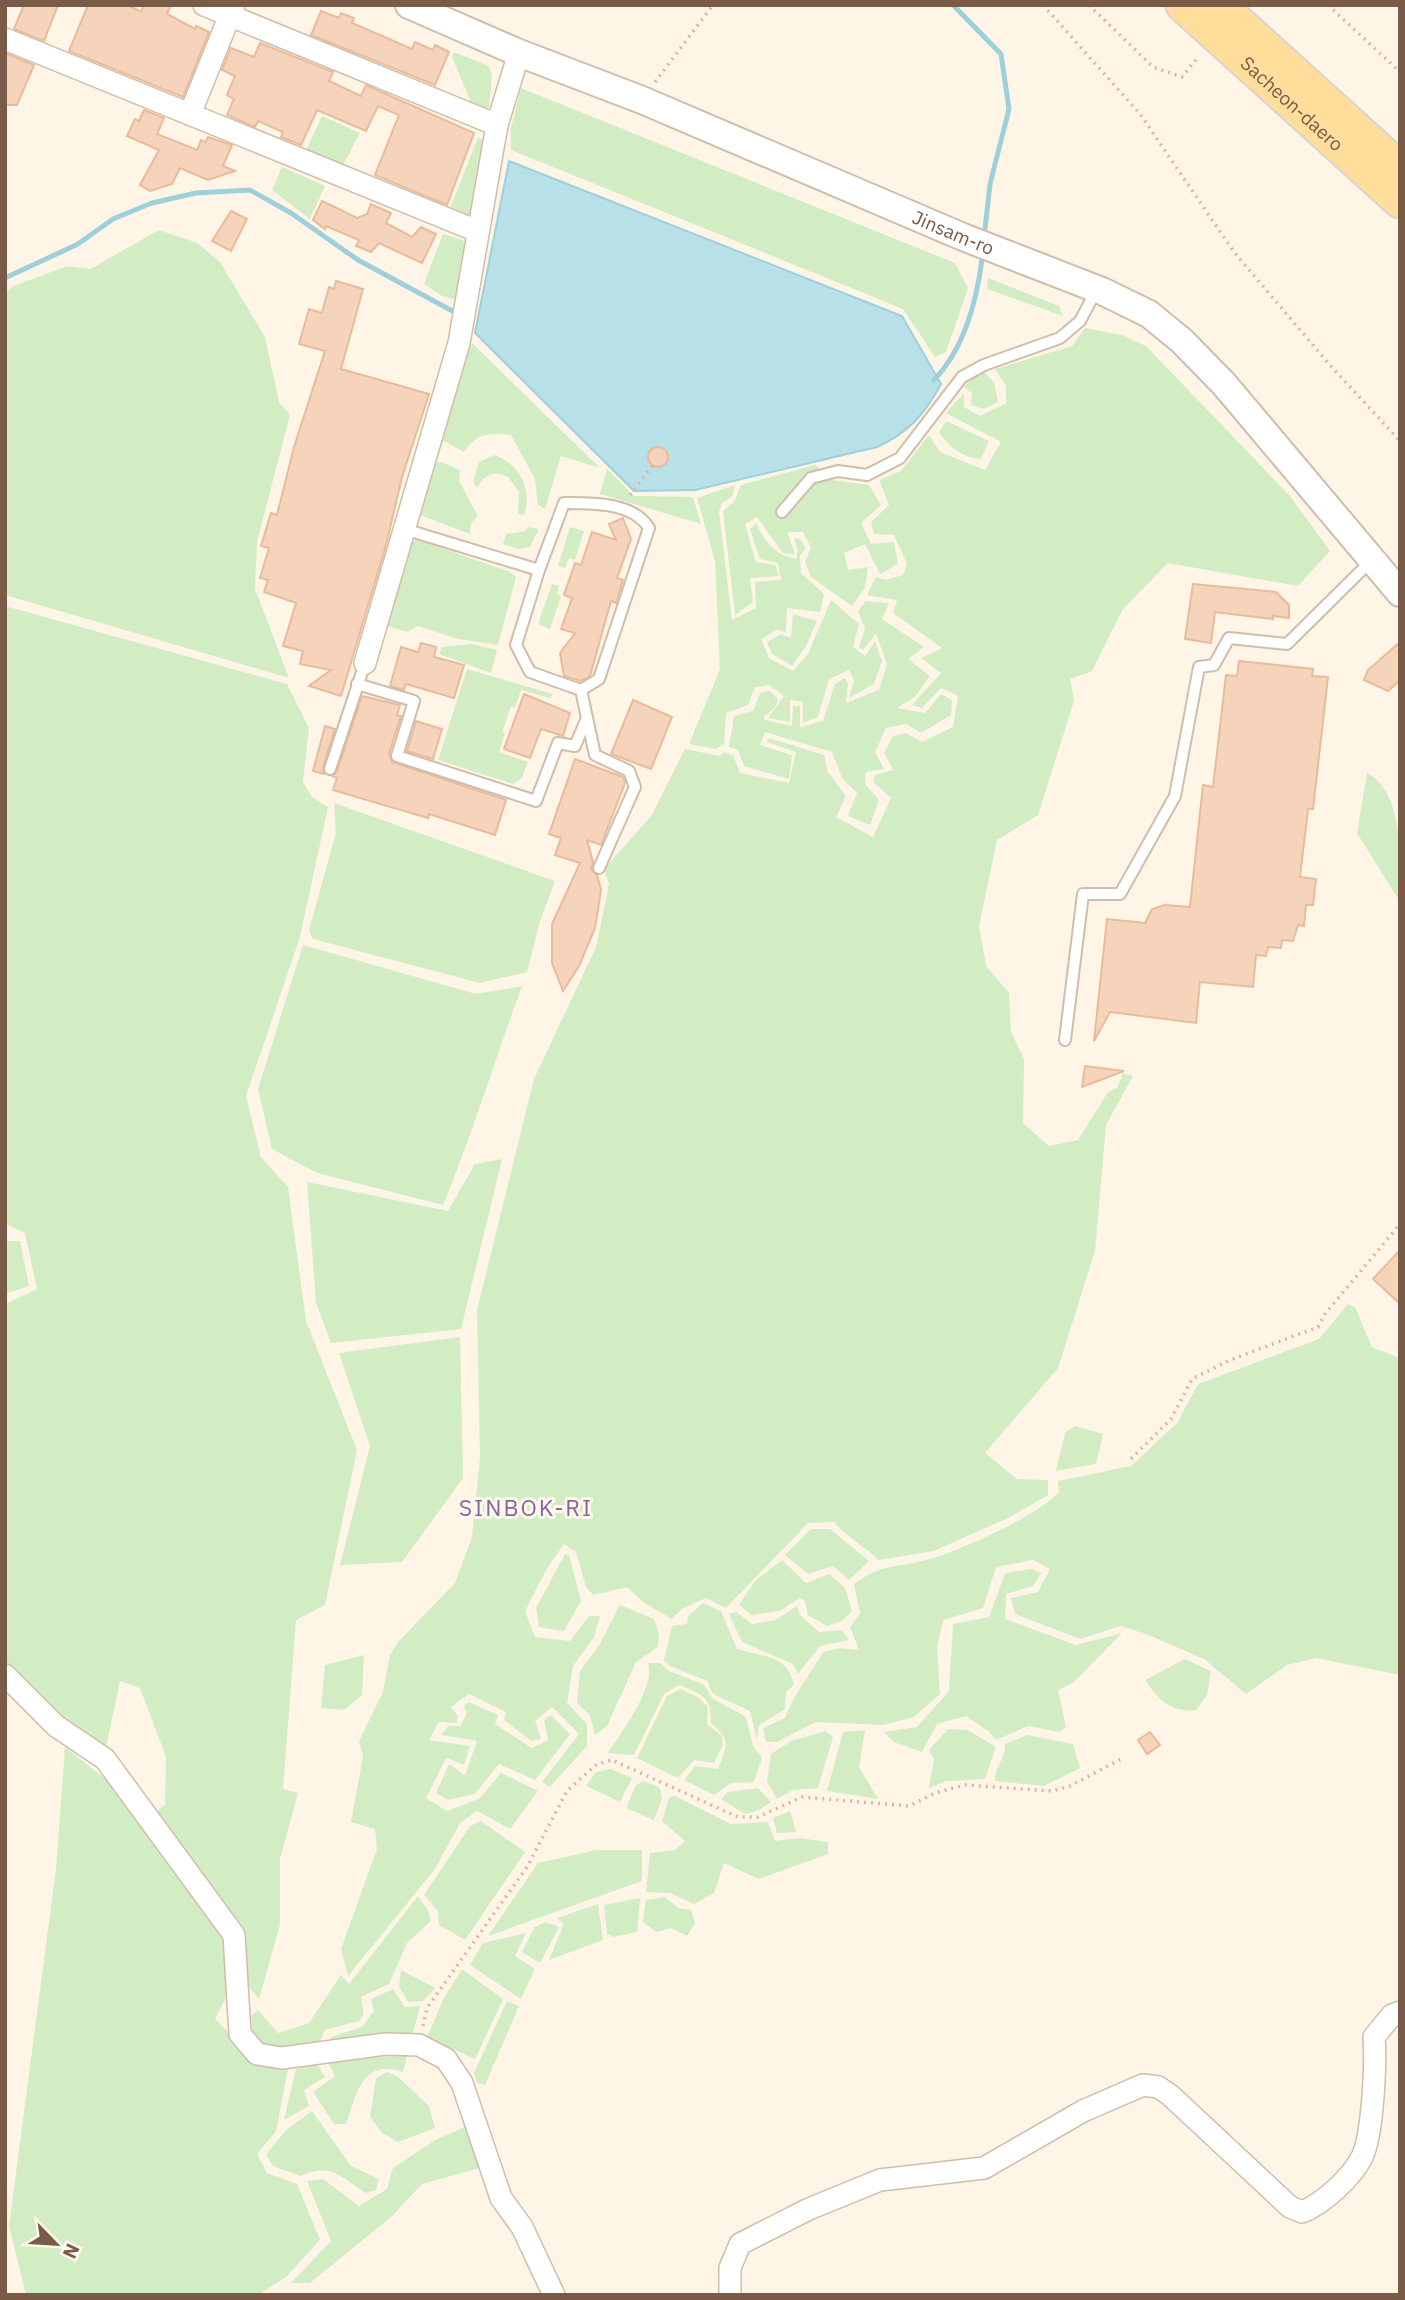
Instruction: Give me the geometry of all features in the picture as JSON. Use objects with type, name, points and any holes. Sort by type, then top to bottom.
[{"type":"main road","name":"Sacheon-daero","points":[[1183,5],[1390,166]]},
{"type":"main road","name":"Sacheon-daero","points":[[1219,5],[1390,166],[1400,201]]},
{"type":"main road","points":[[1390,166],[1400,208]]},
{"type":"street","points":[[204,5],[232,10],[497,125]]},
{"type":"street","name":"Jinsam-ro","points":[[409,5],[642,100],[963,237],[1097,289],[1149,314],[1182,341],[1224,384],[1400,593]]},
{"type":"street","points":[[190,114],[232,10]]},
{"type":"street","points":[[5,39],[477,231]]},
{"type":"street","points":[[365,663],[459,343],[497,125],[519,52]]},
{"type":"street","points":[[5,1675],[56,1726],[105,1759],[234,1935],[240,2034],[257,2053],[282,2058],[385,2044],[419,2045],[446,2059],[462,2083],[501,2198],[522,2227],[554,2295]]},
{"type":"street","points":[[730,2295],[730,2268],[740,2244],[810,2209],[880,2180],[984,2168],[1083,2111],[1143,2085],[1158,2087],[1170,2095],[1290,2207],[1302,2212],[1311,2209],[1349,2174],[1363,2156],[1376,2065],[1374,2038],[1392,2015],[1400,2012]]},
{"type":"lane","points":[[782,512],[811,478],[838,471],[867,475],[900,458],[962,377],[984,365],[1059,338],[1080,321],[1097,289]]},
{"type":"lane","points":[[564,503],[603,504],[642,517],[649,528],[599,679],[581,690],[530,672],[516,645],[539,570],[564,503]]},
{"type":"lane","points":[[404,528],[539,570]]},
{"type":"lane","points":[[1065,1040],[1083,894],[1120,894],[1175,796],[1199,667],[1214,665],[1229,638],[1287,644],[1372,560]]},
{"type":"lane","points":[[330,769],[365,663]]},
{"type":"lane","points":[[357,684],[414,701],[397,756],[536,801],[558,743],[575,746],[587,718]]},
{"type":"lane","points":[[581,690],[595,755],[629,771],[635,788],[599,868]]},
{"type":"path","points":[[642,100],[713,5]]},
{"type":"path","points":[[1043,5],[1140,114],[1234,252],[1329,364],[1400,441]]},
{"type":"path","points":[[1089,5],[1153,67],[1182,77],[1199,56]]},
{"type":"path","points":[[1328,5],[1400,72]]},
{"type":"path","points":[[630,495],[653,465]]},
{"type":"path","points":[[1131,1459],[1171,1419],[1192,1379],[1230,1360],[1318,1327],[1325,1314],[1400,1224]]},
{"type":"path","points":[[419,2045],[427,2008],[527,1867],[567,1791],[597,1764],[612,1760],[738,1816],[758,1818],[802,1797],[909,1806],[935,1793],[965,1785],[1052,1791],[1070,1786],[1124,1758]]},
{"type":"green space","points":[[454,52],[489,66],[492,76],[489,107],[481,112],[473,107],[452,57]]},
{"type":"green space","points":[[521,88],[955,263],[968,288],[946,352],[935,357],[903,309],[511,150],[511,128]]},
{"type":"green space","points":[[322,116],[360,133],[343,165],[306,150]]},
{"type":"green space","points":[[478,137],[486,143],[472,214],[463,218],[449,211]]},
{"type":"green space","points":[[282,167],[325,186],[310,219],[272,190]]},
{"type":"green space","points":[[159,230],[197,243],[220,262],[265,337],[279,402],[290,415],[257,542],[255,589],[289,678],[5,595],[5,294],[13,286],[68,266],[90,269]]},
{"type":"green space","points":[[443,234],[463,240],[466,246],[457,300],[442,296],[424,284]]},
{"type":"green space","points":[[988,278],[1059,306],[1063,316],[987,289]]},
{"type":"green space","points":[[1085,328],[1122,335],[1146,346],[1290,496],[1330,551],[1298,586],[1168,563],[1123,609],[1092,671],[1070,679],[1074,701],[1038,815],[997,840],[979,926],[986,966],[1009,993],[1011,1032],[1024,1059],[1023,1123],[1049,1146],[1078,1140],[1108,1092],[1117,1088],[1123,1073],[1133,1076],[1106,1125],[1095,1251],[1058,1368],[985,1453],[1017,1479],[1048,1480],[1048,1495],[1008,1518],[934,1551],[878,1560],[834,1522],[808,1523],[726,1608],[706,1598],[682,1609],[672,1619],[644,1603],[627,1587],[593,1595],[586,1587],[576,1552],[564,1544],[546,1570],[525,1611],[535,1637],[570,1641],[589,1616],[600,1616],[594,1637],[573,1666],[567,1703],[587,1724],[587,1746],[550,1787],[542,1782],[579,1734],[552,1707],[535,1721],[541,1739],[531,1741],[504,1720],[506,1712],[469,1694],[451,1707],[458,1716],[457,1723],[439,1722],[429,1740],[470,1746],[464,1765],[446,1758],[426,1798],[447,1811],[479,1799],[501,1773],[538,1791],[510,1829],[477,1811],[460,1823],[435,1869],[348,1976],[341,1949],[377,1849],[375,1829],[351,1822],[363,1756],[359,1741],[383,1692],[390,1655],[398,1642],[455,1583],[472,1537],[480,1457],[477,1310],[534,1079],[596,947],[609,884],[604,869],[652,815],[685,749],[720,756],[724,752],[733,755],[740,773],[789,783],[796,752],[767,742],[769,738],[824,755],[828,772],[846,796],[836,817],[873,837],[891,798],[873,782],[875,775],[893,770],[884,753],[893,736],[906,733],[922,742],[953,727],[958,696],[941,688],[922,708],[912,705],[941,673],[921,658],[942,648],[893,613],[897,600],[867,595],[876,577],[885,580],[903,575],[907,564],[894,535],[874,534],[871,522],[889,505],[879,480],[901,471],[929,435],[940,452],[985,470],[1001,442],[946,413],[964,393],[964,407],[980,416],[1006,403],[1006,386],[995,369],[1072,346]]},
{"type":"green space","points":[[472,343],[600,468],[561,456],[545,509],[538,505],[535,479],[511,435],[496,434],[478,438],[464,452],[440,439]]},
{"type":"green space","points":[[981,369],[994,382],[998,402],[984,409],[971,405],[972,393],[964,387]]},
{"type":"green space","points":[[946,421],[989,441],[981,459],[962,454],[947,443],[939,432]]},
{"type":"green space","points":[[494,455],[511,465],[522,479],[527,496],[524,515],[518,514],[519,492],[508,477],[490,475],[483,479],[477,488],[473,481],[479,462]]},
{"type":"green space","points":[[441,462],[460,470],[459,481],[478,516],[471,523],[470,534],[417,514],[433,463]]},
{"type":"green space","points":[[815,465],[832,480],[869,485],[881,505],[861,523],[871,544],[894,542],[898,564],[880,574],[865,544],[844,553],[848,570],[868,567],[865,588],[852,606],[811,577],[805,562],[811,547],[803,532],[787,532],[795,554],[783,553],[757,517],[745,524],[756,562],[775,565],[779,576],[750,578],[753,602],[735,615],[723,511],[734,502],[741,485]]},
{"type":"green space","points":[[607,469],[634,496],[693,497],[701,524],[600,494]]},
{"type":"green space","points":[[735,485],[732,497],[722,503],[719,512],[732,620],[756,608],[755,582],[781,580],[778,563],[760,559],[750,529],[756,523],[772,547],[788,557],[796,559],[798,550],[794,538],[800,539],[806,548],[800,555],[801,573],[824,594],[820,612],[787,608],[786,633],[778,629],[761,639],[769,658],[793,671],[808,654],[831,600],[859,624],[853,647],[865,656],[875,641],[882,661],[874,684],[849,698],[854,681],[849,670],[829,679],[818,717],[803,723],[803,702],[790,700],[790,722],[768,718],[784,696],[769,685],[755,687],[748,705],[726,713],[724,744],[715,749],[689,744],[720,669],[715,561],[697,498]]},
{"type":"green space","points":[[528,527],[539,529],[530,547],[518,549],[503,544],[506,534],[525,531]]},
{"type":"green space","points":[[570,527],[584,531],[575,560],[569,558],[565,568],[558,566]]},
{"type":"green space","points":[[419,540],[510,572],[516,577],[498,645],[458,639],[418,626],[407,632],[381,624],[408,542]]},
{"type":"green space","points":[[552,584],[559,586],[557,594],[561,596],[550,629],[538,624]]},
{"type":"green space","points":[[866,601],[889,603],[882,619],[924,647],[908,659],[930,676],[916,696],[897,708],[925,713],[941,694],[952,700],[951,715],[921,733],[906,724],[886,728],[875,752],[884,769],[866,772],[865,784],[879,800],[870,825],[848,816],[857,793],[842,778],[832,752],[765,732],[760,745],[792,755],[789,779],[744,766],[738,750],[729,747],[734,716],[753,711],[761,692],[770,691],[778,700],[775,708],[764,716],[765,720],[792,726],[793,706],[800,706],[800,727],[823,721],[835,684],[845,678],[848,684],[846,703],[879,690],[887,664],[876,634],[863,650],[859,647],[865,629],[858,611]]},
{"type":"green space","points":[[5,606],[287,684],[309,728],[303,782],[312,797],[328,807],[300,937],[246,1096],[261,1157],[288,1187],[306,1321],[357,1450],[325,1605],[296,1620],[283,1789],[298,1793],[280,1859],[280,1924],[259,1999],[238,1974],[215,2019],[243,2047],[248,2061],[288,2069],[276,2131],[257,2154],[267,2173],[297,2184],[320,2240],[286,2277],[258,2295],[26,2295],[9,2226],[56,1869],[65,1747],[126,1795],[142,1826],[165,1804],[166,1757],[140,1688],[120,1681],[106,1747],[23,1688],[5,1667],[5,1304],[37,1289],[25,1233],[5,1224]]},
{"type":"green space","points":[[793,614],[817,621],[806,646],[792,666],[772,654],[767,642],[781,634],[791,638]]},
{"type":"green space","points":[[472,644],[497,650],[491,673],[439,654],[442,647]]},
{"type":"green space","points":[[467,669],[553,694],[550,698],[521,690],[515,708],[511,706],[502,732],[505,733],[499,752],[528,762],[522,778],[513,784],[438,760]]},
{"type":"green space","points":[[1367,773],[1379,783],[1388,796],[1394,812],[1400,848],[1400,902],[1357,833]]},
{"type":"green space","points":[[334,803],[555,881],[540,921],[527,972],[480,983],[313,939],[309,930],[336,833]]},
{"type":"green space","points":[[303,945],[476,994],[522,986],[443,1205],[317,1173],[272,1149],[258,1089]]},
{"type":"green space","points":[[502,1159],[461,1329],[331,1343],[316,1303],[307,1182],[448,1211],[475,1164]]},
{"type":"green space","points":[[5,1241],[20,1241],[29,1286],[5,1294]]},
{"type":"green space","points":[[1348,1304],[1355,1307],[1372,1347],[1400,1358],[1400,1675],[1316,1658],[1287,1665],[1246,1694],[1204,1659],[1146,1634],[1121,1626],[1080,1639],[1015,1614],[1011,1598],[1038,1592],[1050,1569],[1033,1560],[996,1567],[983,1608],[943,1620],[937,1647],[940,1694],[914,1717],[883,1725],[816,1722],[777,1742],[766,1742],[763,1728],[785,1718],[823,1652],[840,1648],[859,1650],[850,1627],[860,1613],[854,1584],[873,1572],[930,1559],[999,1531],[1049,1501],[1059,1492],[1058,1481],[1131,1466],[1177,1423],[1198,1384],[1319,1339]]},
{"type":"green space","points":[[460,1337],[463,1478],[402,1562],[340,1565],[370,1446],[339,1353]]},
{"type":"green space","points":[[1075,1426],[1103,1434],[1096,1464],[1056,1471],[1065,1433]]},
{"type":"green space","points":[[811,1529],[830,1529],[869,1561],[849,1580],[833,1566],[808,1574],[785,1555]]},
{"type":"green space","points":[[565,1554],[569,1555],[581,1601],[564,1631],[539,1627],[536,1608]]},
{"type":"green space","points":[[782,1560],[806,1583],[829,1574],[845,1588],[852,1611],[842,1621],[827,1626],[808,1615],[805,1601],[799,1598],[780,1611],[751,1615],[739,1605],[755,1581]]},
{"type":"green space","points":[[1032,1569],[1041,1573],[1033,1586],[1006,1594],[1005,1619],[1076,1645],[1122,1633],[1074,1682],[1058,1690],[1066,1727],[1059,1732],[1028,1726],[996,1740],[966,1716],[937,1724],[922,1752],[894,1742],[884,1732],[917,1727],[949,1691],[953,1624],[989,1617],[1005,1573]]},
{"type":"green space","points":[[703,1603],[721,1611],[737,1649],[773,1659],[791,1675],[794,1685],[786,1692],[785,1709],[759,1725],[757,1740],[750,1711],[713,1694],[707,1681],[670,1666],[664,1660],[672,1626],[687,1624],[688,1616]]},
{"type":"green space","points":[[620,1605],[654,1619],[659,1634],[658,1647],[636,1662],[607,1726],[595,1735],[590,1715],[577,1703],[580,1671],[600,1644]]},
{"type":"green space","points":[[797,1606],[800,1615],[819,1632],[842,1630],[849,1640],[820,1646],[798,1674],[793,1664],[742,1642],[729,1614],[737,1612],[752,1624],[775,1620]]},
{"type":"green space","points":[[364,1655],[362,1695],[344,1710],[321,1708],[325,1665]]},
{"type":"green space","points":[[1185,1659],[1211,1671],[1207,1695],[1196,1710],[1180,1709],[1166,1704],[1145,1680]]},
{"type":"green space","points":[[648,1663],[661,1663],[667,1670],[704,1685],[712,1698],[746,1717],[753,1746],[762,1758],[754,1782],[731,1783],[714,1795],[684,1780],[695,1766],[718,1769],[726,1744],[722,1734],[711,1723],[711,1714],[704,1697],[679,1685],[664,1694],[634,1755],[608,1753],[642,1697],[649,1673]]},
{"type":"green space","points":[[681,1689],[699,1698],[708,1707],[707,1724],[722,1736],[723,1745],[714,1763],[694,1760],[678,1778],[637,1758],[667,1696]]},
{"type":"green space","points":[[469,1702],[498,1715],[495,1724],[532,1748],[548,1740],[544,1720],[551,1715],[570,1734],[535,1780],[499,1764],[475,1794],[448,1800],[436,1793],[449,1764],[465,1775],[477,1741],[441,1735],[448,1726],[460,1726],[467,1714],[464,1706]]},
{"type":"green space","points":[[948,1729],[968,1730],[996,1747],[985,1779],[946,1781],[929,1788],[934,1759],[929,1750]]},
{"type":"green space","points":[[865,1730],[859,1767],[878,1799],[827,1791],[843,1732]]},
{"type":"green space","points":[[826,1731],[833,1737],[818,1788],[793,1790],[777,1799],[767,1782],[771,1754],[791,1741]]},
{"type":"green space","points":[[1027,1735],[1073,1744],[1080,1768],[1044,1786],[995,1781],[1005,1744]]},
{"type":"green space","points":[[611,1769],[632,1778],[620,1802],[586,1786],[596,1772]]},
{"type":"green space","points":[[644,1781],[660,1788],[662,1799],[654,1820],[626,1808],[636,1785]]},
{"type":"green space","points":[[758,1788],[771,1802],[759,1810],[745,1814],[721,1799],[728,1792]]},
{"type":"green space","points":[[675,1796],[731,1824],[768,1822],[775,1841],[799,1838],[828,1842],[828,1854],[759,1879],[724,1863],[714,1893],[694,1904],[670,1893],[646,1892],[650,1853],[675,1850],[685,1841],[662,1821],[669,1798]]},
{"type":"green space","points":[[790,1811],[796,1832],[777,1833],[773,1818]]},
{"type":"green space","points":[[481,1821],[525,1852],[465,1940],[439,1925],[438,1911],[424,1895],[470,1826]]},
{"type":"green space","points":[[596,1850],[642,1850],[642,1881],[488,1936],[538,1863]]},
{"type":"green space","points":[[418,1896],[428,1910],[431,1921],[407,1943],[389,1984],[361,1997],[364,2014],[359,2021],[325,2030],[317,2047],[267,2049],[253,2040],[251,2016],[258,2010],[278,2033],[309,2023],[341,1975],[349,1984]]},
{"type":"green space","points":[[665,1897],[678,1908],[691,1910],[695,1923],[687,1936],[671,1928],[656,1932],[643,1922],[646,1900]]},
{"type":"green space","points":[[640,1898],[637,1932],[613,1937],[607,1934],[604,1905]]},
{"type":"green space","points":[[598,1904],[603,1940],[549,1960],[564,1924],[557,1918]]},
{"type":"green space","points":[[545,1922],[559,1927],[540,1963],[522,1952],[535,1927]]},
{"type":"green space","points":[[526,1933],[515,1956],[535,1969],[521,1999],[470,1965],[483,1943]]},
{"type":"green space","points":[[462,1969],[503,1999],[475,2059],[427,2037],[444,1998]]},
{"type":"green space","points":[[401,1970],[435,1988],[423,2001],[408,2002],[399,1986]]},
{"type":"green space","points":[[393,1989],[405,2007],[420,2006],[412,2036],[331,2043],[331,2037],[362,2027],[374,2011],[371,1999]]},
{"type":"green space","points":[[507,2001],[519,2006],[485,2085],[477,2083],[474,2073]]},
{"type":"green space","points":[[407,2056],[403,2072],[378,2070],[363,2081],[346,2124],[334,2124],[313,2092],[335,2076],[326,2059]]},
{"type":"green space","points":[[316,2063],[325,2077],[304,2090],[309,2106],[284,2120],[296,2069]]},
{"type":"green space","points":[[387,2072],[398,2077],[429,2106],[435,2128],[398,2142],[382,2133],[370,2117],[376,2078]]},
{"type":"green space","points":[[312,2111],[351,2166],[379,2179],[376,2190],[366,2193],[328,2171],[320,2170],[301,2176],[273,2166],[266,2155],[286,2130]]},
{"type":"green space","points":[[467,2126],[480,2168],[422,2184],[391,2217],[310,2283],[291,2283],[331,2241],[307,2181],[323,2179],[359,2206],[387,2189],[393,2168],[435,2140]]},
{"type":"water","points":[[509,161],[902,316],[941,384],[915,422],[877,447],[695,490],[634,491],[475,333]]},
{"type":"building","points":[[24,5],[58,5],[44,41],[14,29]]},
{"type":"building","points":[[88,5],[128,5],[141,12],[144,5],[171,5],[167,14],[195,29],[196,26],[209,32],[183,97],[69,51]]},
{"type":"building","points":[[321,11],[339,18],[341,13],[354,18],[352,23],[412,49],[415,42],[433,50],[435,45],[449,52],[435,85],[311,35]]},
{"type":"building","points":[[260,43],[333,72],[329,81],[361,96],[366,85],[474,133],[447,205],[375,175],[399,115],[378,106],[366,131],[317,110],[301,145],[281,137],[283,132],[258,121],[255,127],[227,115],[234,99],[227,95],[235,76],[222,70],[231,48],[254,57]]},
{"type":"building","points":[[5,53],[34,65],[17,105],[5,105]]},
{"type":"building","points":[[144,110],[164,118],[157,134],[197,150],[201,140],[206,142],[208,137],[232,145],[223,166],[235,171],[208,180],[180,168],[172,184],[150,191],[140,185],[159,150],[127,136],[135,119],[139,121]]},
{"type":"building","points":[[322,201],[357,218],[367,214],[371,204],[391,213],[386,223],[412,237],[421,227],[436,234],[422,263],[379,243],[371,252],[356,246],[359,240],[326,226],[325,229],[313,220]]},
{"type":"building","points":[[231,211],[247,219],[231,251],[212,241]]},
{"type":"building","points":[[336,281],[363,289],[341,369],[429,394],[402,477],[386,545],[341,696],[309,686],[331,670],[300,664],[303,651],[283,646],[296,603],[264,592],[268,580],[260,578],[269,548],[261,546],[271,513],[277,515],[294,447],[325,351],[299,344],[309,309],[322,313],[329,287],[334,289]]},
{"type":"building","points":[[658,447],[665,450],[668,457],[665,464],[658,467],[651,464],[648,457],[651,450]]},
{"type":"building","points":[[623,518],[631,539],[617,578],[623,580],[616,603],[611,601],[590,676],[581,681],[564,676],[560,653],[575,633],[561,629],[572,598],[564,595],[575,563],[581,565],[592,532],[616,540],[609,524]]},
{"type":"building","points":[[1193,584],[1276,592],[1289,605],[1289,618],[1273,616],[1273,619],[1215,612],[1211,643],[1185,639]]},
{"type":"building","points":[[1400,642],[1400,680],[1388,691],[1364,680],[1368,670]]},
{"type":"building","points":[[421,643],[436,647],[434,657],[464,665],[454,698],[406,684],[404,690],[390,686],[401,647],[418,652]]},
{"type":"building","points":[[1239,661],[1313,669],[1312,676],[1328,677],[1313,809],[1308,809],[1300,877],[1316,879],[1313,905],[1306,905],[1304,926],[1298,925],[1293,941],[1282,940],[1281,948],[1268,947],[1266,956],[1256,955],[1253,987],[1200,982],[1196,1023],[1110,1012],[1094,1041],[1107,919],[1145,923],[1152,909],[1165,905],[1190,907],[1203,785],[1213,787],[1226,675],[1237,676]]},
{"type":"building","points":[[524,694],[570,713],[563,736],[541,729],[530,758],[504,749]]},
{"type":"building","points":[[362,696],[400,705],[397,715],[401,716],[389,754],[392,762],[506,800],[495,835],[429,814],[428,818],[333,790],[337,778],[332,776],[337,771]]},
{"type":"building","points":[[633,700],[672,717],[651,769],[611,754]]},
{"type":"building","points":[[416,721],[442,729],[433,759],[407,751]]},
{"type":"building","points":[[325,726],[335,729],[323,767],[324,774],[313,771]]},
{"type":"building","points":[[575,759],[623,777],[625,783],[601,845],[587,840],[593,862],[591,869],[597,875],[601,890],[595,928],[579,966],[563,991],[552,963],[552,924],[580,863],[555,855],[561,838],[549,834]]},
{"type":"building","points":[[1085,1066],[1124,1071],[1082,1087]]},
{"type":"building","points":[[1400,1250],[1400,1304],[1373,1279]]},
{"type":"building","points":[[1150,1732],[1160,1745],[1147,1754],[1138,1740]]},
{"type":"waterway","points":[[953,5],[1001,54],[1009,109],[990,184],[984,238]]},
{"type":"waterway","points":[[5,278],[78,244],[113,219],[152,203],[196,193],[250,190],[291,213],[358,260],[458,314]]},
{"type":"waterway","points":[[934,380],[954,352],[969,320],[983,251]]},
{"type":"district","name":"SINBOK-RI","points":[[526,1508]]}]
